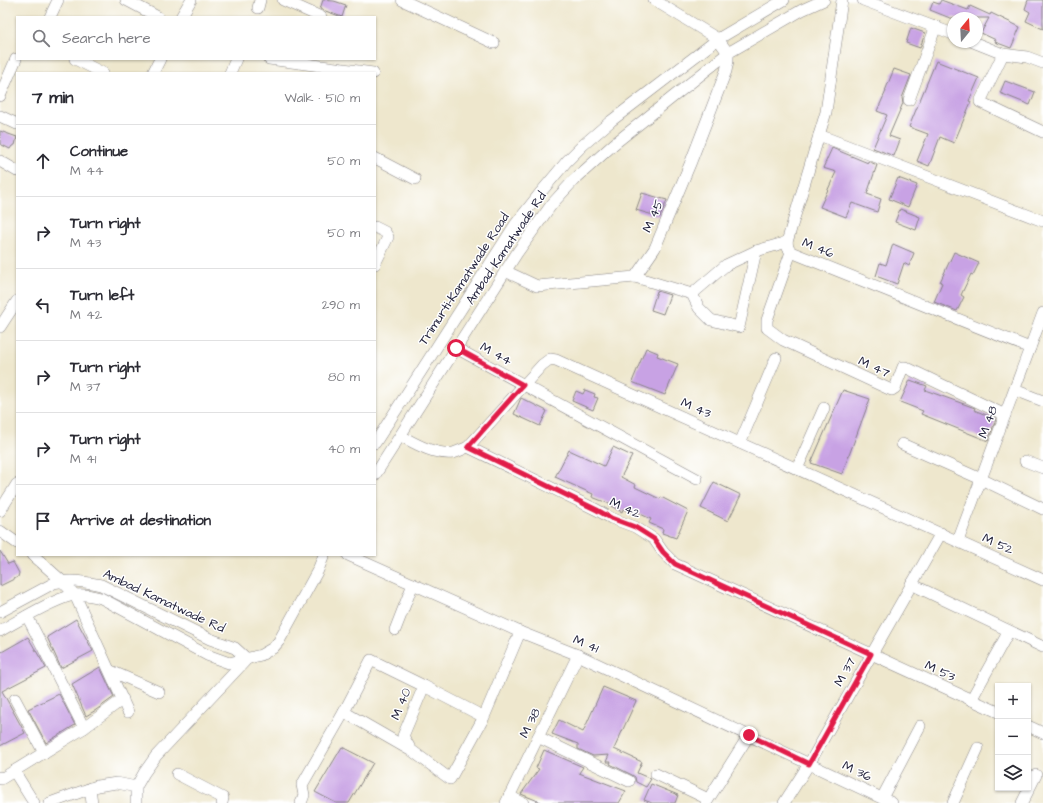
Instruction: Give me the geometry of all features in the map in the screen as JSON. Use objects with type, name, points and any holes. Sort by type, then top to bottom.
[{"type":"street","points":[[50,16],[58,0]]},
{"type":"street","points":[[126,0],[156,16]]},
{"type":"street","points":[[182,16],[191,0]]},
{"type":"street","points":[[283,0],[319,16]]},
{"type":"street","points":[[402,0],[494,43]]},
{"type":"street","points":[[654,0],[718,39],[728,52]]},
{"type":"street","points":[[761,14],[768,0]]},
{"type":"street","name":"Trimurti-Kamatwade Road","points":[[376,441],[515,225],[541,192],[583,145],[605,126],[718,39],[784,0]]},
{"type":"street","name":"Ambad Kamatwade Rd","points":[[376,474],[505,271],[552,204],[574,180],[614,144],[728,52],[802,10],[824,0]]},
{"type":"street","name":"M 46","points":[[842,0],[826,112],[789,247],[1030,348]]},
{"type":"street","points":[[863,0],[947,31]]},
{"type":"street","points":[[909,100],[936,26]]},
{"type":"street","points":[[983,46],[1003,54],[1026,57],[1043,62]]},
{"type":"street","name":"M 45","points":[[635,277],[655,248],[690,164],[726,71],[728,52]]},
{"type":"street","points":[[1003,54],[980,102],[1043,132]]},
{"type":"street","points":[[0,96],[16,59]]},
{"type":"street","points":[[77,60],[101,72]]},
{"type":"street","points":[[154,72],[160,60]]},
{"type":"street","points":[[230,72],[236,60]]},
{"type":"street","points":[[276,60],[366,72]]},
{"type":"street","points":[[0,116],[16,124]]},
{"type":"street","points":[[819,135],[1043,221]]},
{"type":"street","points":[[376,159],[415,179]]},
{"type":"street","points":[[0,161],[16,170]]},
{"type":"street","points":[[376,228],[385,232],[388,237],[376,262]]},
{"type":"street","points":[[692,294],[726,265],[756,251],[789,247]]},
{"type":"street","name":"M 47","points":[[789,247],[767,320],[767,328],[783,340],[889,389],[892,390],[895,388],[903,367],[905,367],[1005,415]]},
{"type":"street","points":[[505,271],[537,286],[635,277],[692,294],[699,308],[711,320],[739,327],[756,251]]},
{"type":"street","points":[[0,327],[16,303]]},
{"type":"street","name":"M 48","points":[[958,541],[1043,313]]},
{"type":"street","name":"M 44","points":[[456,348],[697,480]]},
{"type":"street","points":[[740,443],[776,358]]},
{"type":"street","name":"M 43","points":[[468,447],[546,360],[556,360],[941,533]]},
{"type":"street","points":[[1015,390],[1043,401]]},
{"type":"street","points":[[797,469],[824,408]]},
{"type":"street","points":[[401,436],[424,448],[440,452],[453,453],[468,447]]},
{"type":"street","points":[[902,444],[982,479],[1043,509]]},
{"type":"street","name":"M 42","points":[[468,447],[611,518],[635,527],[654,539],[663,552],[675,564],[871,654]]},
{"type":"street","points":[[1026,461],[1043,468]]},
{"type":"street","points":[[0,511],[16,486]]},
{"type":"street","points":[[0,531],[16,542]]},
{"type":"street","name":"M 37","points":[[784,803],[809,764],[941,533]]},
{"type":"street","name":"M 52","points":[[941,533],[1043,580]]},
{"type":"street","points":[[34,556],[75,594],[111,671],[128,712]]},
{"type":"street","name":"Ambad Kamatwade Rd","points":[[0,631],[62,598],[75,594],[106,600],[207,655],[229,663],[247,659],[267,652],[279,641],[318,570],[324,556]]},
{"type":"street","name":"M 41","points":[[350,556],[520,632],[578,655],[809,764]]},
{"type":"street","name":"Ambad Kamatwade Rd","points":[[0,612],[44,587],[62,581],[86,582],[101,585],[210,639],[235,648],[247,659]]},
{"type":"street","points":[[395,630],[413,584]]},
{"type":"street","points":[[911,584],[1043,647]]},
{"type":"street","points":[[106,600],[111,590]]},
{"type":"street","points":[[27,616],[84,728]]},
{"type":"street","points":[[971,700],[1009,631]]},
{"type":"street","points":[[344,712],[411,750],[450,779],[484,717],[520,632]]},
{"type":"street","name":"M 53","points":[[871,654],[995,711]]},
{"type":"street","name":"M 38","points":[[508,800],[578,655]]},
{"type":"street","points":[[136,803],[136,787],[146,768],[247,659]]},
{"type":"street","points":[[301,803],[304,795],[302,785],[344,712],[371,660],[424,686]]},
{"type":"street","points":[[111,671],[159,692]]},
{"type":"street","name":"M 40","points":[[411,750],[403,736],[424,686],[484,717]]},
{"type":"street","points":[[15,699],[44,753]]},
{"type":"street","points":[[0,777],[1,779],[84,728],[123,699]]},
{"type":"street","points":[[887,801],[920,726]]},
{"type":"street","points":[[1031,727],[1043,733]]},
{"type":"street","points":[[656,774],[707,801],[749,735]]},
{"type":"street","points":[[538,737],[629,781]]},
{"type":"street","points":[[952,803],[978,748]]},
{"type":"street","name":"M 36","points":[[809,764],[887,801]]},
{"type":"street","points":[[14,771],[34,803]]},
{"type":"street","points":[[177,774],[223,798],[222,803]]},
{"type":"street","points":[[1022,803],[1036,775]]},
{"type":"street","points":[[50,803],[97,786],[117,783],[136,787]]},
{"type":"street","points":[[90,788],[92,803]]},
{"type":"street","points":[[508,800],[523,803]]},
{"type":"building","points":[[323,0],[334,1],[346,5],[342,16],[320,9]]},
{"type":"building","points":[[941,0],[968,10],[970,6],[990,15],[991,13],[1020,27],[1011,48],[995,42],[996,40],[983,34],[983,29],[989,18],[983,18],[983,12],[947,12],[947,17],[930,10],[933,2],[939,4]]},
{"type":"building","points":[[1028,0],[1043,0],[1043,29],[1026,21],[1030,12],[1025,9]]},
{"type":"building","points":[[911,28],[925,33],[920,48],[906,43]]},
{"type":"building","points":[[936,61],[979,78],[954,143],[940,137],[929,166],[917,161],[928,134],[909,127]]},
{"type":"building","points":[[894,69],[911,75],[902,98],[903,103],[889,136],[900,140],[894,156],[873,148],[887,115],[877,111]]},
{"type":"building","points":[[1005,81],[1035,92],[1030,105],[1000,93]]},
{"type":"building","points":[[0,131],[16,137],[15,145],[10,149],[0,144]]},
{"type":"building","points":[[832,148],[868,163],[868,161],[877,165],[867,194],[881,199],[877,212],[852,203],[846,217],[820,207],[836,172],[823,168]]},
{"type":"building","points":[[898,178],[917,185],[908,207],[889,199]]},
{"type":"building","points":[[642,193],[667,200],[660,217],[636,210]]},
{"type":"building","points":[[900,209],[920,217],[916,230],[895,222]]},
{"type":"building","points":[[893,244],[914,253],[909,266],[904,263],[897,284],[876,276],[880,263],[886,265]]},
{"type":"building","points":[[954,252],[979,263],[973,275],[971,274],[961,295],[964,297],[957,311],[934,302],[942,283],[940,282]]},
{"type":"building","points":[[657,291],[670,295],[663,314],[651,310]]},
{"type":"building","points":[[646,348],[658,353],[657,356],[678,364],[665,395],[632,382]]},
{"type":"building","points":[[910,380],[927,386],[925,390],[975,408],[974,410],[996,419],[988,441],[921,414],[923,411],[900,402]]},
{"type":"building","points":[[585,390],[595,394],[594,397],[598,398],[593,410],[572,401],[576,391],[583,394]]},
{"type":"building","points":[[843,390],[870,399],[842,474],[811,463]]},
{"type":"building","points":[[521,398],[547,411],[540,426],[514,414]]},
{"type":"building","points":[[613,447],[632,456],[621,477],[636,485],[635,487],[660,499],[661,497],[688,511],[676,538],[662,533],[663,529],[649,523],[651,519],[634,511],[633,513],[623,509],[622,512],[609,505],[610,504],[592,497],[593,494],[555,477],[569,450],[604,466]]},
{"type":"building","points":[[714,482],[741,495],[728,521],[701,508]]},
{"type":"building","points":[[0,551],[8,564],[13,562],[19,573],[18,577],[0,586]]},
{"type":"building","points":[[76,619],[93,651],[61,668],[47,637]]},
{"type":"building","points":[[28,637],[46,668],[2,691],[25,733],[0,746],[0,653]]},
{"type":"building","points":[[100,667],[114,697],[86,716],[72,684]]},
{"type":"building","points":[[603,687],[636,701],[614,749],[642,762],[637,773],[651,779],[646,787],[636,782],[635,777],[632,775],[610,764],[611,762],[606,762],[609,755],[593,756],[578,749],[578,744],[552,734],[559,720],[583,732]]},
{"type":"building","points":[[59,694],[75,725],[46,743],[28,709]]},
{"type":"building","points":[[342,747],[373,763],[349,803],[336,803],[315,792]]},
{"type":"building","points":[[544,750],[583,767],[579,773],[626,791],[619,803],[543,803],[521,794],[539,769],[536,768]]},
{"type":"building","points":[[651,784],[678,795],[675,803],[652,803],[644,800]]},
{"type":"route","points":[[456,348],[523,385],[468,447],[611,518],[635,527],[654,539],[663,552],[675,564],[871,654],[809,764],[749,735]]}]
